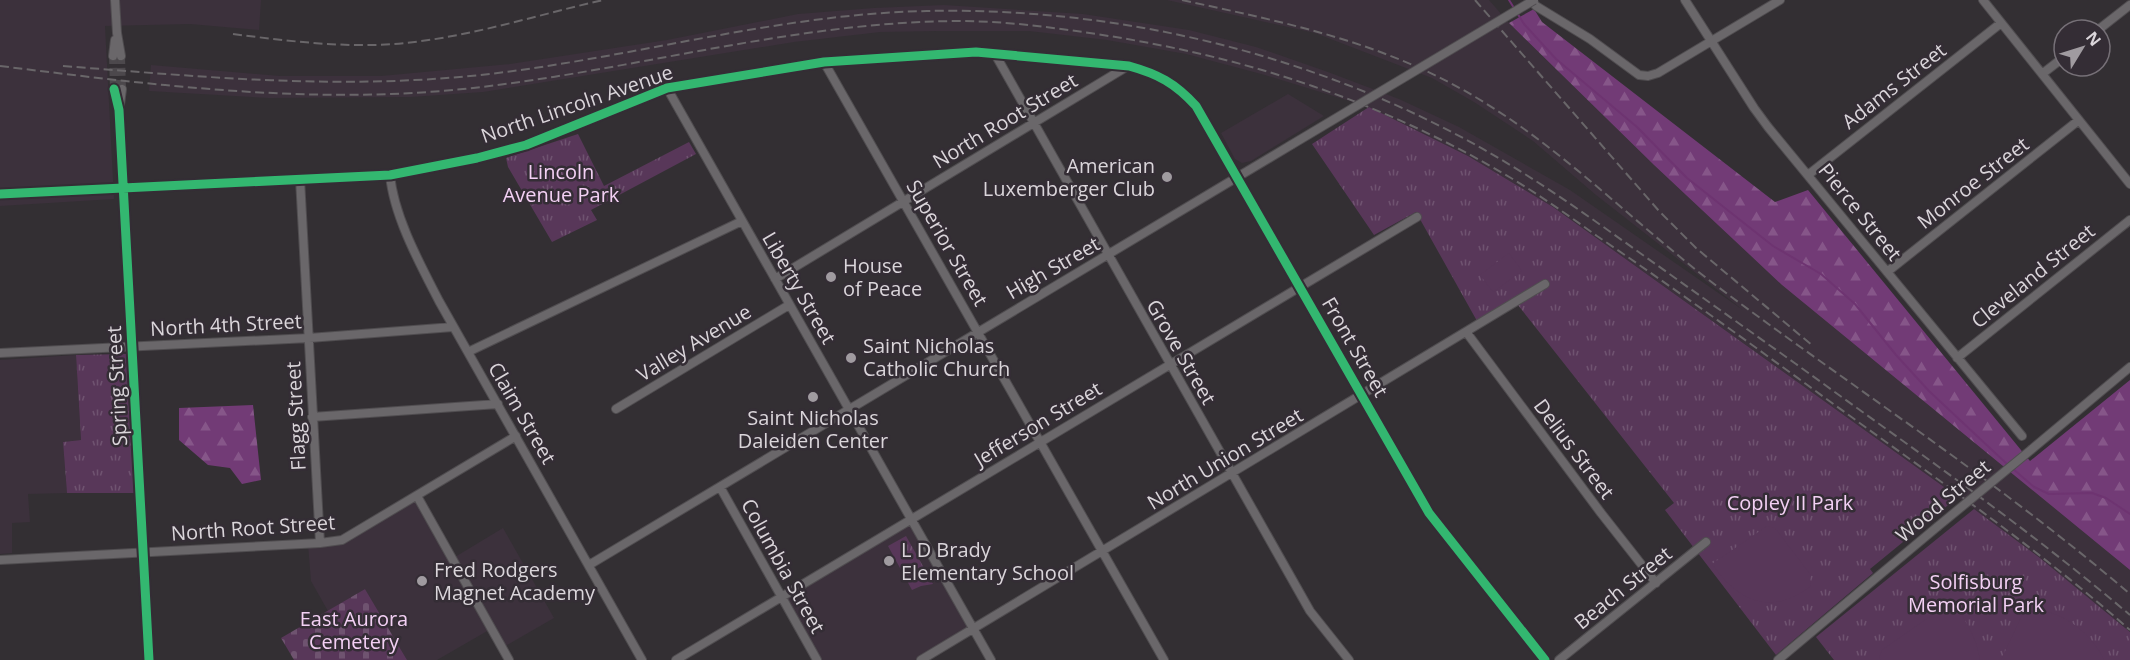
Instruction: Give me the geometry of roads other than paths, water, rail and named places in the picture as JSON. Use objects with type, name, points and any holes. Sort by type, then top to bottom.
[{"type":"street","points":[[115,0],[117,56]]},
{"type":"street","points":[[1532,0],[1536,6],[1590,39],[1640,75],[1648,76],[1658,73],[1780,0]]},
{"type":"street","name":"High Street","points":[[589,565],[1532,0]]},
{"type":"street","name":"Pierce Street","points":[[1685,0],[1754,108],[2022,436]]},
{"type":"street","points":[[1983,0],[2130,184]]},
{"type":"street","points":[[2112,19],[2130,4]]},
{"type":"street","name":"Adams Street","points":[[1808,174],[2001,23]]},
{"type":"street","name":"North Lincoln Avenue","points":[[0,194],[390,175],[477,158],[526,144],[667,88],[824,62],[976,52],[1129,66]]},
{"type":"street","name":"Grove Street","points":[[995,54],[1107,256],[1310,611],[1349,660]]},
{"type":"street","name":"Superior Street","points":[[824,62],[1164,660]]},
{"type":"street","name":"North Root Street","points":[[775,279],[1129,66]]},
{"type":"street","name":"Front Street","points":[[1129,66],[1152,72],[1185,93],[1196,106],[1429,513],[1545,660]]},
{"type":"street","points":[[2042,74],[2052,66]]},
{"type":"street","name":"Liberty Street","points":[[667,88],[991,660]]},
{"type":"street","name":"Spring Street","points":[[118,89],[149,660]]},
{"type":"street","name":"Monroe Street","points":[[1887,272],[2079,120]]},
{"type":"street","name":"Claim Street","points":[[390,175],[397,203],[413,246],[453,327],[642,660]]},
{"type":"street","name":"Flagg Street","points":[[300,179],[320,543]]},
{"type":"street","name":"Jefferson Street","points":[[676,660],[1417,217]]},
{"type":"street","name":"Cleveland Street","points":[[1957,358],[2130,219]]},
{"type":"street","points":[[468,352],[742,221]]},
{"type":"street","name":"North Union Street","points":[[921,660],[1545,285]]},
{"type":"street","name":"Valley Avenue","points":[[616,409],[789,305]]},
{"type":"street","name":"North 4th Street","points":[[0,353],[198,345],[453,327]]},
{"type":"street","name":"Delius Street","points":[[1467,333],[1656,582]]},
{"type":"street","name":"Wood Street","points":[[1778,660],[2130,367]]},
{"type":"street","points":[[312,417],[498,404]]},
{"type":"street","name":"North Root Street","points":[[0,560],[342,540],[516,436]]},
{"type":"street","name":"Columbia Street","points":[[720,487],[817,660]]},
{"type":"street","points":[[417,496],[509,660]]},
{"type":"street","name":"Beach Street","points":[[1559,660],[1706,542]]},
{"type":"waterway","points":[[1509,0],[1524,24],[1556,59],[1637,127],[1687,178],[1773,246],[1821,274],[1855,304],[1896,355],[1929,391],[2008,465]]},
{"type":"waterway","points":[[2012,468],[2034,487],[2049,494],[2092,493],[2106,498],[2130,514]]},
{"type":"tunnel","points":[[113,56],[114,89]]},
{"type":"tunnel","points":[[121,56],[122,89]]},
{"type":"railway","points":[[233,34],[339,45],[403,43],[432,40],[490,28],[603,0]]},
{"type":"railway","points":[[1182,0],[1297,26],[1370,48],[1406,62],[1477,98],[1556,153],[1717,286],[1993,485],[2130,594]]},
{"type":"railway","points":[[1475,0],[1659,211],[1696,248],[1813,346]]},
{"type":"railway","points":[[63,66],[323,82],[427,79],[536,68],[814,20],[927,11],[1000,12],[1073,18],[1146,28],[1218,44],[1288,64],[1358,89],[1425,119],[1528,176],[1622,240],[1966,487],[2049,549],[2130,615]]},
{"type":"railway","points":[[0,66],[231,91],[347,95],[405,93],[525,81],[771,38],[895,24],[958,21],[1027,25],[1096,34],[1151,43],[1258,69],[1311,85],[1413,126],[1533,192],[1702,309],[1971,503],[2052,565],[2130,630]]},
{"type":"place","name":"American Luxemberger Club","points":[[1167,177]]},
{"type":"place","name":"House of Peace","points":[[831,277]]},
{"type":"place","name":"Saint Nicholas Catholic Church","points":[[851,358]]},
{"type":"place","name":"Saint Nicholas Daleiden Center","points":[[813,397]]},
{"type":"place","name":"L D Brady Elementary School","points":[[889,561]]},
{"type":"place","name":"Fred Rodgers Magnet Academy","points":[[422,581]]},
{"type":"park label","name":"Lincoln Avenue Park","points":[[561,184]]},
{"type":"park label","name":"Copley II Park","points":[[1790,503]]},
{"type":"park label","name":"Solfisburg Memorial Park","points":[[1976,594]]},
{"type":"park label","name":"East Aurora Cemetery","points":[[354,630]]}]
